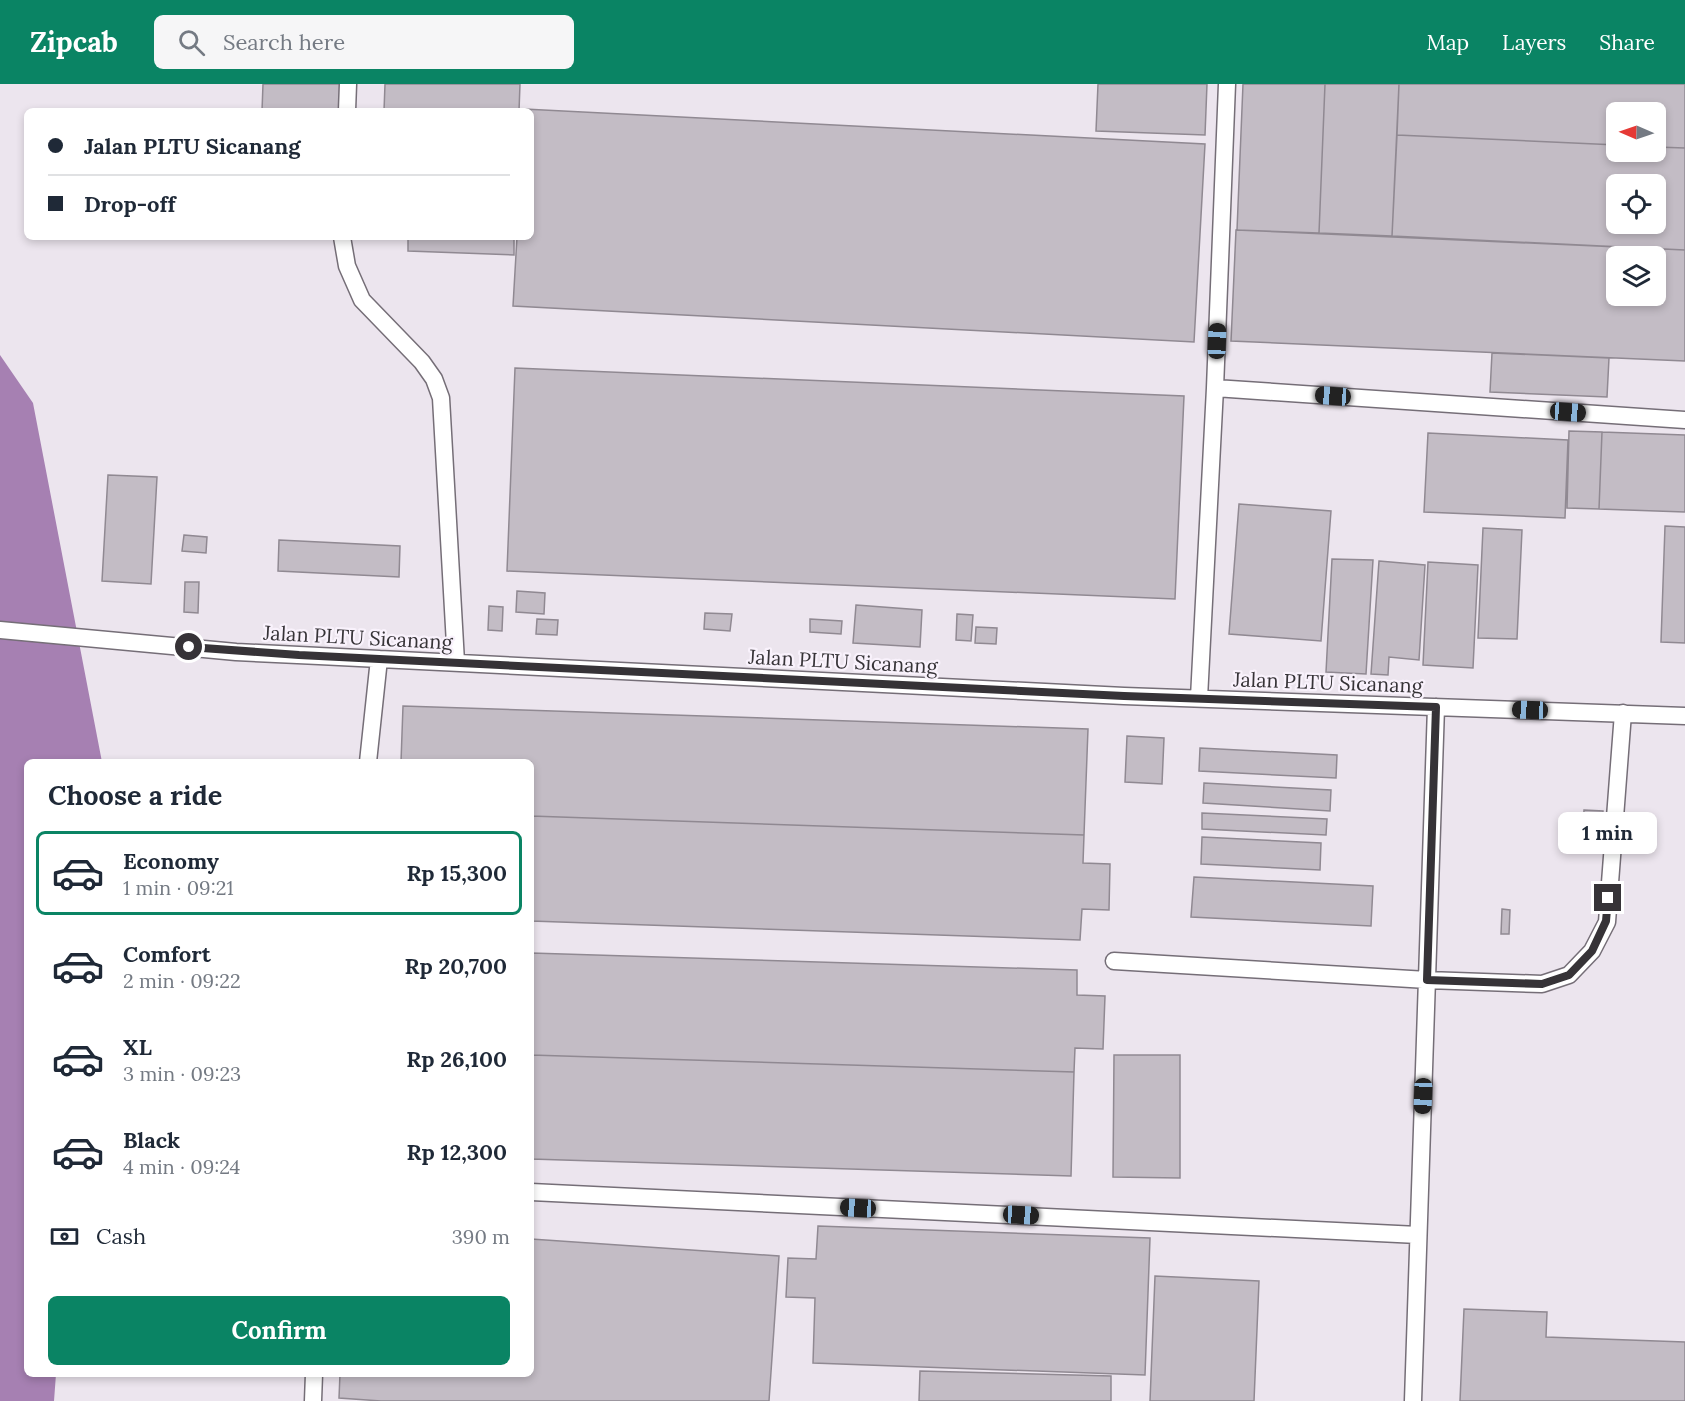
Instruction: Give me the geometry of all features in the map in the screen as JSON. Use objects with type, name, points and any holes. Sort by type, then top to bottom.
[{"type":"lane","points":[[346,108],[348,84]]},
{"type":"lane","points":[[1199,698],[1215,388],[1227,84]]},
{"type":"lane","points":[[343,240],[347,266],[362,300],[422,362],[434,379],[441,398],[456,662]]},
{"type":"lane","points":[[1215,388],[1685,420]]},
{"type":"lane","name":"Jalan PLTU Sicanang","points":[[0,630],[236,652],[1199,698],[1685,716]]},
{"type":"lane","points":[[368,759],[379,659]]},
{"type":"lane","points":[[1413,1401],[1436,707]]},
{"type":"lane","points":[[1114,961],[1427,980],[1542,984],[1569,975],[1592,951],[1606,921],[1623,713]]},
{"type":"lane","points":[[534,1192],[1418,1235]]},
{"type":"lane","points":[[313,1401],[314,1377]]},
{"type":"shaded area","points":[[0,355],[33,403],[101,759],[24,759],[24,1377],[56,1377],[54,1401],[0,1401]]},
{"type":"building","points":[[263,84],[341,84],[341,108],[262,108]]},
{"type":"building","points":[[385,84],[520,84],[519,108],[384,108]]},
{"type":"building","points":[[1098,84],[1207,84],[1205,135],[1096,131]]},
{"type":"building","points":[[1243,84],[1325,84],[1319,233],[1237,230]]},
{"type":"building","points":[[1325,84],[1399,84],[1392,236],[1319,233]]},
{"type":"building","points":[[1399,84],[1685,84],[1685,148],[1666,147],[1666,102],[1606,102],[1606,144],[1397,135]]},
{"type":"building","points":[[534,110],[1205,144],[1194,342],[513,306],[517,240],[534,240]]},
{"type":"building","points":[[1397,135],[1606,144],[1606,162],[1666,162],[1666,147],[1685,148],[1685,250],[1666,249],[1666,246],[1606,246],[1392,236]]},
{"type":"building","points":[[1236,230],[1606,246],[1606,306],[1666,306],[1666,249],[1685,250],[1685,361],[1231,341]]},
{"type":"building","points":[[408,240],[514,240],[514,255],[408,251]]},
{"type":"building","points":[[1492,353],[1609,358],[1607,397],[1490,392]]},
{"type":"building","points":[[515,368],[1184,396],[1175,599],[507,571]]},
{"type":"building","points":[[1569,431],[1602,432],[1599,509],[1567,508]]},
{"type":"building","points":[[1602,432],[1685,435],[1685,512],[1599,509]]},
{"type":"building","points":[[1428,433],[1568,440],[1565,518],[1424,512]]},
{"type":"building","points":[[108,475],[157,477],[151,584],[102,581]]},
{"type":"building","points":[[1239,504],[1331,511],[1321,641],[1229,634]]},
{"type":"building","points":[[1665,526],[1685,527],[1685,643],[1661,642]]},
{"type":"building","points":[[1483,528],[1522,530],[1517,639],[1478,638]]},
{"type":"building","points":[[184,535],[207,537],[206,553],[182,551]]},
{"type":"building","points":[[279,540],[400,546],[399,577],[278,571]]},
{"type":"building","points":[[1332,559],[1373,560],[1366,674],[1326,672]]},
{"type":"building","points":[[1379,561],[1425,565],[1419,660],[1389,657],[1388,675],[1371,674]]},
{"type":"building","points":[[1428,562],[1478,565],[1473,668],[1423,665]]},
{"type":"building","points":[[185,582],[199,582],[198,613],[184,612]]},
{"type":"building","points":[[517,591],[545,593],[544,614],[516,612]]},
{"type":"building","points":[[856,605],[922,610],[920,647],[853,643]]},
{"type":"building","points":[[489,606],[503,607],[502,631],[488,630]]},
{"type":"building","points":[[705,613],[732,614],[730,631],[704,629]]},
{"type":"building","points":[[957,614],[973,615],[971,641],[956,640]]},
{"type":"building","points":[[537,619],[558,620],[557,635],[536,634]]},
{"type":"building","points":[[810,619],[842,621],[841,634],[810,632]]},
{"type":"building","points":[[976,627],[997,628],[996,644],[975,643]]},
{"type":"building","points":[[403,706],[1088,729],[1084,835],[534,816],[534,759],[401,759]]},
{"type":"building","points":[[1127,736],[1164,738],[1162,784],[1125,782]]},
{"type":"building","points":[[1200,748],[1337,755],[1336,778],[1199,771]]},
{"type":"building","points":[[1204,783],[1331,790],[1330,811],[1203,803]]},
{"type":"building","points":[[1584,810],[1603,811],[1602,833],[1583,832]]},
{"type":"building","points":[[1202,813],[1327,819],[1326,835],[1202,829]]},
{"type":"building","points":[[534,816],[1084,835],[1083,863],[1110,864],[1109,910],[1082,909],[1080,940],[534,921]]},
{"type":"building","points":[[1202,837],[1321,843],[1320,870],[1201,864]]},
{"type":"building","points":[[1194,877],[1373,886],[1371,926],[1191,917]]},
{"type":"building","points":[[1502,909],[1510,910],[1509,934],[1501,934]]},
{"type":"building","points":[[534,953],[1077,970],[1077,995],[1105,996],[1103,1049],[1075,1048],[1074,1072],[534,1055]]},
{"type":"building","points":[[534,1055],[1074,1072],[1071,1176],[534,1159]]},
{"type":"building","points":[[1114,1055],[1180,1055],[1180,1178],[1113,1177]]},
{"type":"building","points":[[818,1226],[1150,1238],[1145,1375],[813,1363],[815,1298],[786,1297],[788,1258],[816,1259]]},
{"type":"building","points":[[534,1239],[779,1256],[769,1401],[381,1401],[339,1398],[340,1377],[534,1377]]},
{"type":"building","points":[[1155,1276],[1259,1281],[1254,1401],[1150,1401]]},
{"type":"building","points":[[1464,1309],[1547,1312],[1546,1337],[1685,1342],[1685,1401],[1460,1401]]},
{"type":"building","points":[[920,1371],[1111,1376],[1111,1401],[919,1401]]},
{"type":"route","points":[[189,647],[236,652],[1124,696],[1436,707],[1427,980],[1542,984],[1569,975],[1592,951],[1606,921],[1608,898]]}]
